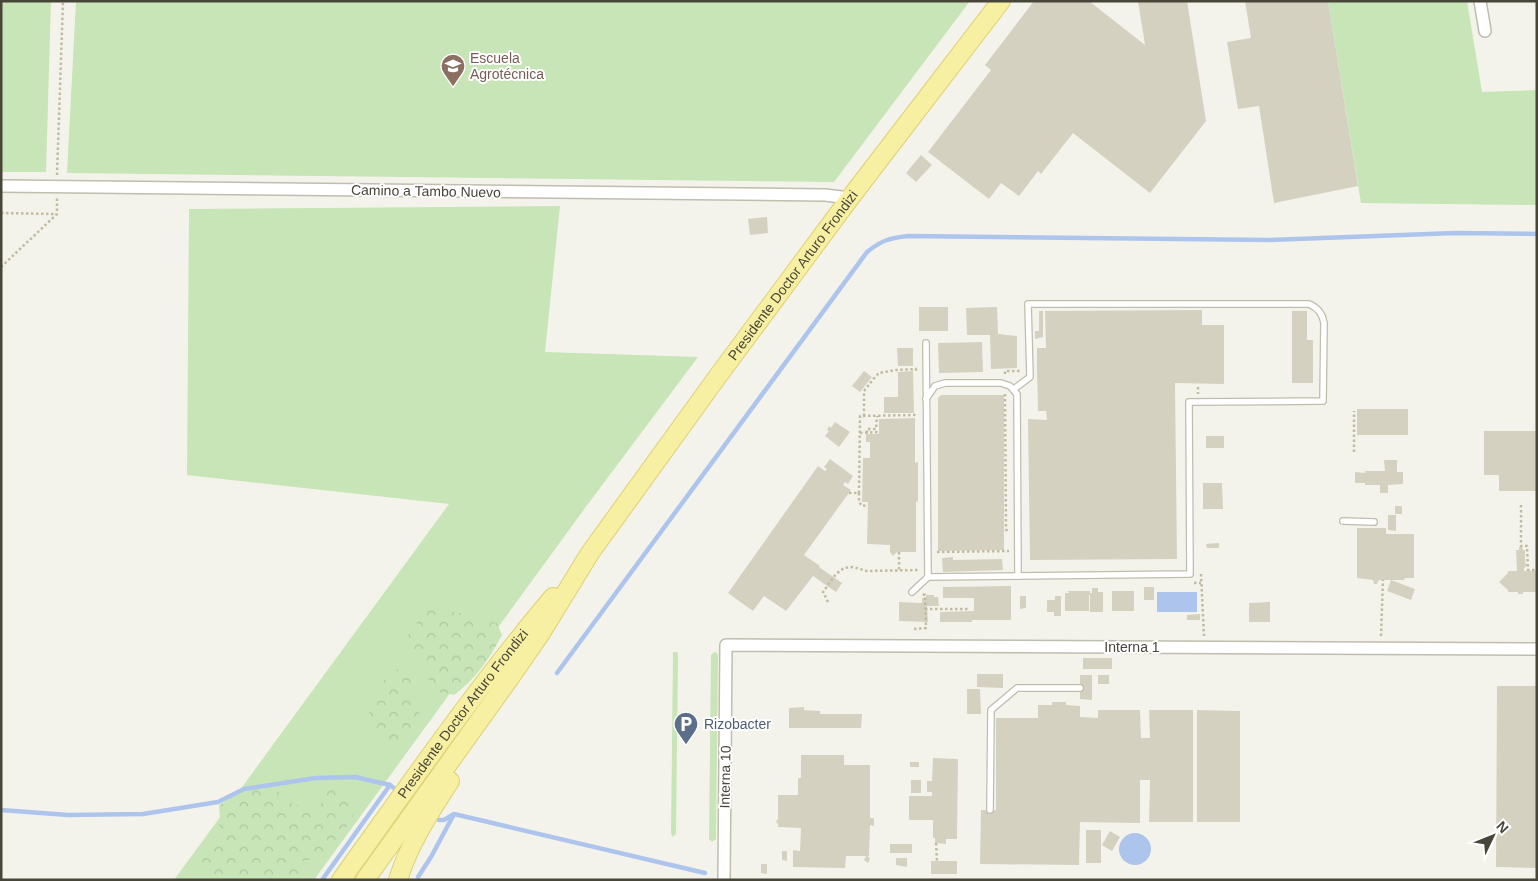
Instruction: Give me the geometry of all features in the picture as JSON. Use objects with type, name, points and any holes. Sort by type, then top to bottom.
[{"type":"main road","name":"Presidente Doctor Arturo Frondizi","points":[[341,880],[448,731],[530,624],[590,553],[850,198],[1001,1]]},
{"type":"main road","name":"Presidente Doctor Arturo Frondizi","points":[[365,880],[541,633],[590,553]]},
{"type":"main road","points":[[398,880],[404,861],[424,823],[512,675]]},
{"type":"main road","points":[[350,880],[398,813],[448,731]]},
{"type":"street","points":[[1480,1],[1485,31]]},
{"type":"street","name":"Camino a Tambo Nuevo","points":[[1,186],[825,195],[850,198]]},
{"type":"street","name":"Interna 1","points":[[726,645],[1537,649]]},
{"type":"street","name":"Interna 10","points":[[724,880],[726,645]]},
{"type":"lane","points":[[912,592],[928,577],[1190,574],[1189,402],[1323,401],[1324,323],[1322,314],[1316,307],[1309,304],[1028,304],[1030,377],[1014,389]]},
{"type":"lane","points":[[926,343],[928,577]]},
{"type":"lane","points":[[926,399],[935,386],[945,383],[1000,382],[1014,389],[1018,398],[1018,576]]},
{"type":"lane","points":[[1343,521],[1374,522]]},
{"type":"lane","points":[[990,810],[991,710],[1017,688],[1080,688]]},
{"type":"path","points":[[1,267],[57,214],[64,1]]},
{"type":"path","points":[[1,214],[57,214]]},
{"type":"path","points":[[864,416],[864,390],[874,376],[879,373],[896,370],[916,369]]},
{"type":"path","points":[[1354,411],[1354,452]]},
{"type":"path","points":[[868,505],[862,506],[859,502],[860,416],[916,415]]},
{"type":"path","points":[[867,432],[867,429],[876,429],[877,416]]},
{"type":"path","points":[[860,433],[879,432]]},
{"type":"path","points":[[849,493],[859,493]]},
{"type":"path","points":[[1521,505],[1521,546],[1527,546],[1528,570],[1537,570]]},
{"type":"path","points":[[928,552],[1009,551]]},
{"type":"path","points":[[899,552],[899,570]]},
{"type":"path","points":[[828,602],[823,592],[836,574],[844,568],[853,567],[867,571],[919,570],[922,594],[924,595],[926,628],[914,629]]},
{"type":"path","points":[[1381,648],[1383,580]]},
{"type":"path","points":[[925,609],[970,609]]},
{"type":"path","points":[[936,843],[937,861]]},
{"type":"green space","points":[[1,1],[51,1],[46,172],[1,172]]},
{"type":"green space","name":"Escuela Agrotécnica","points":[[76,1],[970,1],[834,182],[67,173]]},
{"type":"green space","points":[[1328,1],[1467,1],[1482,92],[1537,90],[1537,205],[1361,203]]},
{"type":"green space","points":[[560,206],[545,352],[698,357],[585,508],[314,880],[174,880],[449,504],[187,475],[189,209]]},
{"type":"green space","points":[[436,601],[451,612],[470,614],[477,620],[497,623],[502,635],[469,683],[454,695],[440,692],[429,683],[428,664],[411,657],[405,643],[408,635],[416,626],[420,614]]},
{"type":"green space","points":[[673,652],[678,654],[676,834],[673,837],[671,834]]},
{"type":"green space","points":[[714,652],[718,655],[716,839],[712,842],[709,839],[711,655]]},
{"type":"green space","points":[[403,666],[417,680],[407,692],[408,699],[419,701],[418,719],[415,727],[404,741],[385,740],[372,734],[369,717],[370,701],[386,676]]},
{"type":"green space","points":[[251,785],[275,787],[285,800],[303,808],[318,809],[329,786],[349,789],[355,812],[337,844],[318,859],[302,861],[300,880],[199,880],[199,866],[220,823],[219,805]]},
{"type":"water","points":[[1157,592],[1197,592],[1197,612],[1157,612]]},
{"type":"water","points":[[1135,833],[1141,834],[1146,838],[1150,843],[1150,855],[1146,860],[1141,864],[1135,865],[1129,864],[1124,860],[1120,855],[1119,849],[1120,843],[1124,838],[1129,834]]},
{"type":"building","points":[[1034,1],[1089,1],[1145,45],[1138,1],[1187,1],[1206,121],[1150,193],[1073,133],[1041,174],[1038,171],[1019,196],[1001,183],[989,199],[928,152],[991,70],[985,65]]},
{"type":"building","points":[[1245,1],[1328,1],[1358,186],[1274,203],[1259,106],[1238,109],[1227,42],[1251,38]]},
{"type":"building","points":[[921,155],[932,165],[916,182],[906,173]]},
{"type":"building","points":[[767,217],[768,233],[750,235],[748,219]]},
{"type":"building","points":[[919,307],[948,307],[948,331],[919,331]]},
{"type":"building","points":[[997,307],[998,334],[1017,336],[1017,368],[991,369],[990,335],[967,335],[966,308]]},
{"type":"building","points":[[1202,310],[1202,325],[1224,325],[1224,384],[1175,383],[1177,559],[1030,560],[1028,419],[1047,420],[1046,411],[1038,411],[1037,370],[1037,348],[1046,348],[1045,311]]},
{"type":"building","points":[[1039,311],[1043,311],[1043,337],[1035,339],[1035,331],[1039,331]]},
{"type":"building","points":[[1292,311],[1307,311],[1307,340],[1313,340],[1313,383],[1292,383]]},
{"type":"building","points":[[982,342],[983,372],[939,373],[938,343]]},
{"type":"building","points":[[897,348],[913,348],[913,366],[898,366]]},
{"type":"building","points":[[864,371],[872,377],[860,392],[852,386]]},
{"type":"building","points":[[913,371],[914,413],[884,413],[884,397],[898,397],[898,372]]},
{"type":"building","points":[[941,395],[1004,395],[1004,550],[938,551],[938,398]]},
{"type":"building","points":[[1357,409],[1408,409],[1408,435],[1357,435]]},
{"type":"building","points":[[915,418],[915,463],[918,462],[916,552],[897,552],[893,556],[890,552],[890,545],[867,544],[868,502],[862,502],[863,458],[870,458],[870,442],[866,442],[866,434],[879,434],[879,419]]},
{"type":"building","points":[[835,422],[850,432],[839,447],[825,436],[829,431],[827,430],[829,426],[831,428]]},
{"type":"building","points":[[1484,431],[1537,431],[1537,491],[1499,491],[1499,475],[1484,475]]},
{"type":"building","points":[[1206,436],[1224,436],[1224,448],[1206,448]]},
{"type":"building","points":[[830,459],[853,476],[848,484],[845,482],[843,485],[851,490],[804,555],[842,583],[836,592],[813,576],[786,611],[764,596],[753,611],[728,593],[818,466],[825,471],[827,469],[824,467]]},
{"type":"building","points":[[1384,460],[1397,460],[1397,472],[1403,472],[1403,484],[1388,485],[1388,493],[1380,493],[1380,485],[1355,483],[1355,472],[1385,471]]},
{"type":"building","points":[[1203,483],[1222,483],[1223,509],[1203,509]]},
{"type":"building","points":[[1395,506],[1402,506],[1402,514],[1395,514]]},
{"type":"building","points":[[1388,515],[1396,515],[1396,531],[1388,530]]},
{"type":"building","points":[[1357,528],[1386,528],[1386,534],[1414,534],[1414,578],[1379,580],[1377,584],[1374,584],[1373,580],[1357,578]]},
{"type":"building","points":[[1219,543],[1219,548],[1207,548],[1206,544]]},
{"type":"building","points":[[1519,547],[1525,550],[1525,563],[1528,565],[1524,568],[1524,571],[1536,571],[1536,592],[1518,594],[1518,592],[1508,592],[1499,582],[1508,571],[1517,571],[1516,550],[1519,550]]},
{"type":"building","points":[[953,557],[953,560],[1002,559],[1003,570],[943,572],[942,558]]},
{"type":"building","points":[[1391,580],[1415,589],[1411,600],[1387,591]]},
{"type":"building","points":[[1011,586],[1011,620],[940,622],[940,612],[974,611],[974,598],[943,598],[943,587]]},
{"type":"building","points":[[1144,587],[1154,587],[1154,600],[1144,600]]},
{"type":"building","points":[[1092,588],[1098,588],[1098,592],[1103,592],[1103,612],[1090,612],[1090,595],[1089,611],[1065,611],[1065,593],[1069,593],[1068,591],[1090,591],[1092,593]]},
{"type":"building","points":[[1112,591],[1134,591],[1134,611],[1112,611]]},
{"type":"building","points":[[926,595],[938,597],[939,606],[927,606],[928,622],[899,621],[899,602],[922,603],[922,598],[926,598]]},
{"type":"building","points":[[1020,596],[1026,596],[1026,608],[1020,609]]},
{"type":"building","points":[[1055,596],[1061,596],[1061,616],[1054,616],[1054,612],[1047,612],[1047,600],[1055,600]]},
{"type":"building","points":[[1270,602],[1270,622],[1249,622],[1249,603]]},
{"type":"building","points":[[1200,614],[1200,620],[1187,620],[1187,615]]},
{"type":"building","points":[[1083,658],[1112,658],[1112,669],[1083,669]]},
{"type":"building","points":[[977,674],[1003,674],[1003,688],[977,687]]},
{"type":"building","points":[[1080,675],[1092,675],[1092,700],[1080,699]]},
{"type":"building","points":[[1098,675],[1109,675],[1109,684],[1098,684]]},
{"type":"building","points":[[1497,686],[1537,686],[1537,868],[1496,867]]},
{"type":"building","points":[[967,689],[980,689],[981,714],[967,714]]},
{"type":"building","points":[[1052,702],[1066,702],[1066,705],[1080,706],[1080,717],[1098,718],[1098,710],[1140,710],[1141,738],[1150,738],[1149,710],[1193,710],[1193,822],[1149,822],[1150,780],[1140,780],[1140,823],[1080,822],[1079,865],[980,864],[981,810],[996,810],[996,718],[1038,718],[1038,705],[1052,705]]},
{"type":"building","points":[[804,707],[804,710],[820,711],[820,714],[862,714],[861,728],[789,728],[789,708]]},
{"type":"building","points":[[1197,710],[1240,711],[1240,822],[1197,822]]},
{"type":"building","points":[[801,755],[844,755],[844,765],[870,765],[870,818],[874,818],[874,826],[870,825],[868,856],[870,859],[868,863],[864,860],[866,856],[846,856],[845,868],[793,867],[793,850],[800,851],[801,828],[778,827],[778,822],[777,824],[776,821],[778,819],[778,795],[798,795],[798,778],[801,778]]},
{"type":"building","points":[[933,758],[958,759],[957,839],[946,839],[946,844],[935,843],[935,838],[933,838],[933,820],[909,820],[909,796],[932,796],[932,792],[927,792],[927,781],[932,781]]},
{"type":"building","points":[[910,762],[919,762],[919,767],[910,767]]},
{"type":"building","points":[[911,780],[921,780],[921,793],[911,793]]},
{"type":"building","points":[[1086,830],[1101,830],[1101,863],[1086,863]]},
{"type":"building","points":[[1110,831],[1120,837],[1112,851],[1102,845]]},
{"type":"building","points":[[890,844],[912,844],[912,853],[890,853]]},
{"type":"building","points":[[782,851],[787,851],[787,861],[782,860]]},
{"type":"building","points":[[896,858],[907,858],[907,867],[896,865]]},
{"type":"building","points":[[931,861],[957,861],[957,874],[931,874]]},
{"type":"building","points":[[761,864],[767,864],[767,874],[761,873]]},
{"type":"waterway","points":[[557,673],[867,252],[882,242],[908,236],[1269,240],[1455,233],[1537,234]]},
{"type":"waterway","points":[[1,810],[68,815],[143,814],[218,802],[244,789],[316,778],[355,777],[390,785],[395,789]]},
{"type":"waterway","points":[[322,880],[390,785]]},
{"type":"waterway","points":[[439,820],[444,820],[454,814],[705,873]]},
{"type":"waterway","points":[[418,877],[453,816]]},
{"type":"place","name":"Escuela Agrotécnica","points":[[453,87]]},
{"type":"place","name":"Rizobacter","points":[[686,745]]}]
